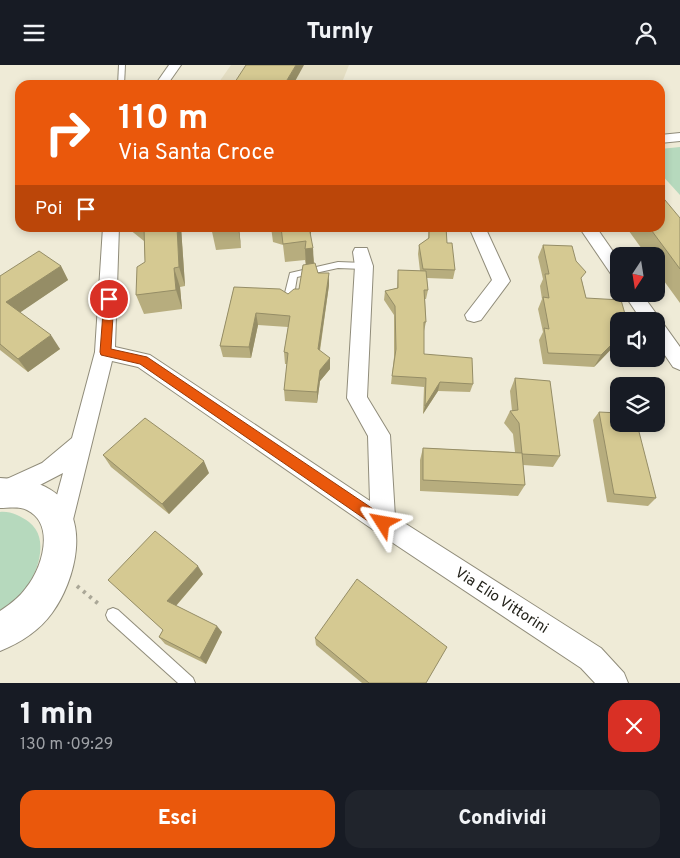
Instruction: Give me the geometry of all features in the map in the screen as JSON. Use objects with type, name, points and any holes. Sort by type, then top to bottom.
[{"type":"street","points":[[164,80],[175,65]]},
{"type":"street","points":[[665,138],[680,137]]},
{"type":"street","points":[[0,633],[19,621],[42,597],[57,570],[62,547],[60,527],[105,352],[111,232]]},
{"type":"street","points":[[474,315],[501,281],[479,232]]},
{"type":"street","points":[[590,232],[610,260]]},
{"type":"street","points":[[363,259],[357,398],[379,435],[383,523]]},
{"type":"street","points":[[665,340],[680,362]]},
{"type":"street","name":"Via Elio Vittorini","points":[[105,352],[143,360],[383,523],[591,658],[614,683]]},
{"type":"street","points":[[1,493],[50,470],[83,442]]},
{"type":"street","points":[[1,493],[22,494],[40,500],[52,511],[60,527]]},
{"type":"lane","points":[[121,80],[122,65]]},
{"type":"lane","points":[[288,301],[293,275],[363,259]]},
{"type":"lane","points":[[113,615],[188,683]]},
{"type":"path","points":[[57,570],[113,615]]},
{"type":"shaded area","points":[[231,65],[349,65],[343,80],[220,80]]},
{"type":"green space","points":[[680,147],[680,195],[665,178],[665,148]]},
{"type":"green space","points":[[0,512],[15,514],[29,522],[36,529],[39,538],[40,557],[33,577],[23,593],[0,614]]},
{"type":"building","points":[[246,65],[296,65],[287,80],[236,80]]},
{"type":"building","points":[[665,200],[680,218],[680,269],[653,232],[665,232]]},
{"type":"building","points":[[144,232],[177,232],[179,267],[174,268],[176,290],[136,295],[137,267],[145,262]]},
{"type":"building","points":[[282,232],[310,232],[313,248],[305,249],[306,241],[283,244]]},
{"type":"building","points":[[429,232],[446,232],[447,243],[452,243],[455,270],[423,269],[419,245],[429,238]]},
{"type":"building","points":[[543,245],[572,246],[576,261],[586,272],[581,278],[586,298],[610,299],[610,303],[622,303],[624,312],[610,312],[610,346],[601,355],[548,353],[544,328],[549,329],[543,297],[549,298],[545,274],[549,274]]},
{"type":"building","points":[[39,251],[61,266],[6,302],[51,335],[18,359],[0,344],[0,276]]},
{"type":"building","points":[[315,263],[318,273],[329,273],[318,349],[330,358],[320,370],[317,392],[284,390],[288,353],[284,352],[290,316],[256,313],[249,347],[220,346],[234,287],[280,289],[288,294],[294,289],[299,289],[303,265]]},
{"type":"building","points":[[398,270],[426,271],[428,290],[424,290],[426,322],[424,322],[424,354],[472,358],[473,384],[440,382],[425,406],[426,378],[392,376],[396,349],[395,306],[385,291],[398,288]]},
{"type":"building","points":[[515,378],[550,381],[560,456],[522,454],[519,423],[510,411],[518,410]]},
{"type":"building","points":[[599,412],[610,413],[610,432],[639,432],[656,498],[614,494]]},
{"type":"building","points":[[145,418],[204,461],[162,504],[103,455]]},
{"type":"building","points":[[423,448],[522,453],[525,485],[423,480]]},
{"type":"building","points":[[155,531],[198,566],[167,601],[217,626],[200,658],[159,637],[163,630],[108,580]]},
{"type":"building","points":[[357,579],[447,647],[426,683],[369,683],[315,638]]},
{"type":"route","points":[[109,299],[105,352],[143,360],[383,523]]}]
